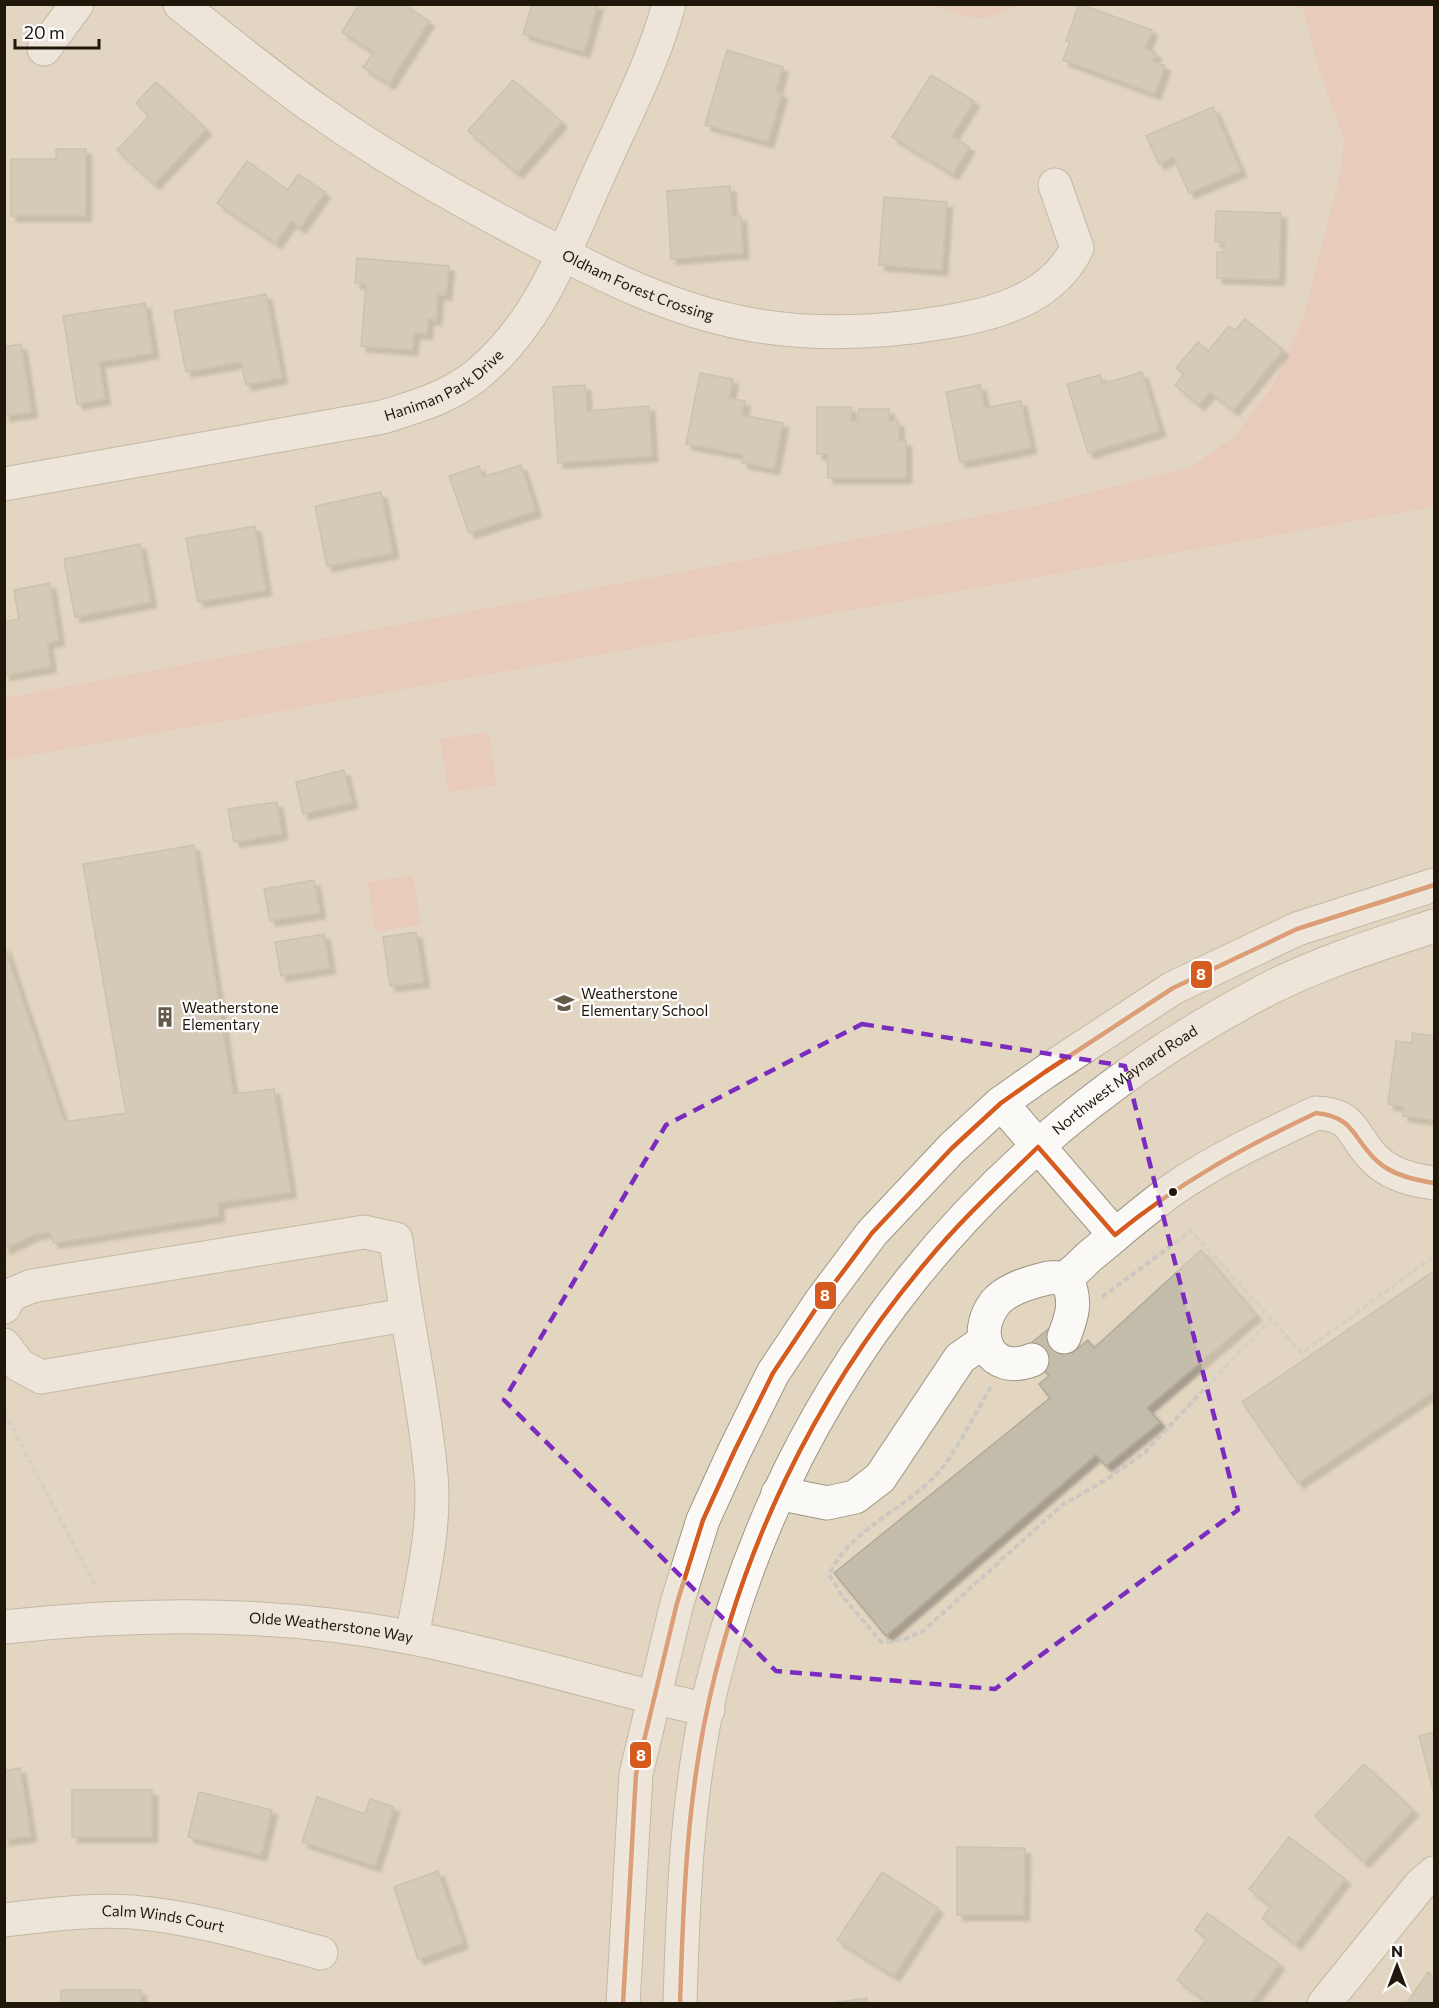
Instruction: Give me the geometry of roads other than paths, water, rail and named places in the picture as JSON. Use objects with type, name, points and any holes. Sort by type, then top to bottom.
[{"type":"street","points":[[44,49],[77,4]]},
{"type":"street","name":"Oldham Forest Crossing","points":[[180,4],[317,110],[397,162],[563,254],[648,296],[697,312],[748,324],[807,331],[910,328],[969,318],[1021,303],[1068,266],[1077,248],[1054,185]]},
{"type":"street","name":"Haniman Park Drive","points":[[4,484],[383,417],[440,399],[476,376],[520,331],[548,287],[647,70],[669,4]]},
{"type":"street","points":[[623,2004],[636,1774],[652,1697],[677,1603],[703,1520],[773,1373],[820,1301],[872,1233],[952,1148],[1001,1103],[1173,988],[1297,929],[1434,885]]},
{"type":"street","name":"Northwest Maynard Road","points":[[680,2004],[693,1795],[712,1687],[740,1588],[778,1493],[826,1401],[883,1314],[946,1236],[1038,1147],[1099,1095],[1185,1036],[1271,988],[1356,952],[1434,926]]},
{"type":"street","points":[[1001,1103],[1115,1235]]},
{"type":"street","points":[[990,1358],[987,1320],[995,1303],[1012,1290],[1049,1278],[1066,1277],[1172,1190],[1205,1168],[1316,1113],[1334,1113],[1351,1123],[1371,1155],[1399,1176],[1434,1183]]},
{"type":"street","points":[[4,1307],[10,1295],[32,1286],[364,1232],[396,1239],[405,1315],[432,1476],[430,1529],[412,1638]]},
{"type":"street","points":[[1064,1337],[1074,1312],[1073,1292],[1066,1277]]},
{"type":"street","points":[[4,1345],[19,1365],[41,1377],[405,1315]]},
{"type":"street","points":[[778,1493],[827,1503],[855,1497],[880,1478],[960,1358],[990,1358],[1020,1365],[1032,1360]]},
{"type":"street","name":"Olde Weatherstone Way","points":[[4,1627],[86,1618],[193,1616],[296,1621],[412,1638],[708,1710]]},
{"type":"street","points":[[1324,2004],[1421,1884],[1434,1873]]},
{"type":"street","name":"Calm Winds Court","points":[[4,1920],[83,1911],[134,1912],[253,1935],[321,1953]]},
{"type":"place","name":"Weatherstone Elementary School","points":[[564,1003]]},
{"type":"place","name":"Weatherstone Elementary","points":[[165,1017]]}]
